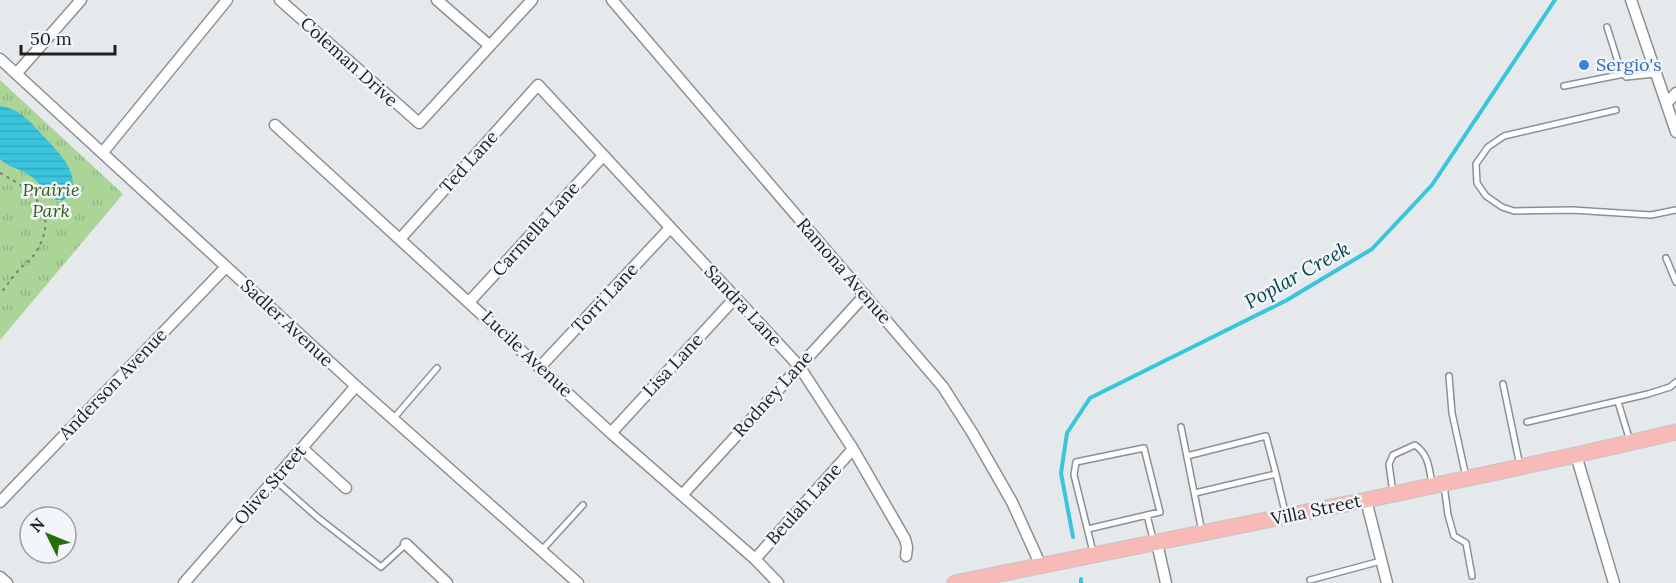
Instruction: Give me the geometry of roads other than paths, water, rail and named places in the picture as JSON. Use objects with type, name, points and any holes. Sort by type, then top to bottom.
[{"type":"main road","name":"Villa Street","points":[[955,583],[977,581],[1438,485],[1676,432]]},
{"type":"street","points":[[16,74],[81,0]]},
{"type":"street","points":[[103,152],[227,0]]},
{"type":"street","name":"Coleman Drive","points":[[280,0],[419,123],[490,45]]},
{"type":"street","points":[[438,0],[490,45],[532,0]]},
{"type":"street","name":"Ramona Avenue","points":[[612,0],[943,387],[1012,502],[1041,566]]},
{"type":"street","points":[[1630,0],[1676,132]]},
{"type":"street","name":"Sadler Avenue","points":[[0,59],[356,386],[578,583]]},
{"type":"street","name":"Sandra Lane","points":[[538,85],[799,366],[853,449],[904,539],[907,547],[906,556]]},
{"type":"street","name":"Ted Lane","points":[[400,239],[538,85]]},
{"type":"street","points":[[1667,103],[1676,93]]},
{"type":"street","name":"Lucile Avenue","points":[[276,125],[611,433],[755,559],[778,583]]},
{"type":"street","name":"Carmella Lane","points":[[470,302],[603,156]]},
{"type":"street","name":"Torri Lane","points":[[540,367],[670,228]]},
{"type":"street","name":"Anderson Avenue","points":[[0,502],[226,267]]},
{"type":"street","name":"Rodney Lane","points":[[683,494],[865,295]]},
{"type":"street","name":"Lisa Lane","points":[[611,433],[735,298]]},
{"type":"street","name":"Olive Street","points":[[184,583],[356,386]]},
{"type":"street","points":[[302,448],[346,488]]},
{"type":"street","name":"Beulah Lane","points":[[755,559],[853,449]]},
{"type":"street","points":[[1576,455],[1614,583]]},
{"type":"street","points":[[1366,500],[1387,583]]},
{"type":"street","points":[[1156,543],[1166,583]]},
{"type":"street","points":[[406,544],[447,583]]},
{"type":"street","points":[[0,577],[7,583]]},
{"type":"lane","points":[[1608,27],[1619,65],[1624,74]]},
{"type":"lane","points":[[1564,86],[1624,74],[1626,76],[1655,74]]},
{"type":"lane","points":[[1616,110],[1504,136],[1488,147],[1476,164],[1477,183],[1486,196],[1502,207],[1514,211],[1572,210],[1651,215],[1676,210]]},
{"type":"lane","points":[[1666,258],[1676,282]]},
{"type":"lane","points":[[393,419],[437,368]]},
{"type":"lane","points":[[1449,376],[1452,413],[1466,479]]},
{"type":"lane","points":[[1527,422],[1618,402],[1659,390],[1676,382]]},
{"type":"lane","points":[[1503,384],[1520,467]]},
{"type":"lane","points":[[1618,402],[1630,442]]},
{"type":"lane","points":[[1181,427],[1203,534]]},
{"type":"lane","points":[[1187,456],[1266,436],[1286,516]]},
{"type":"lane","points":[[1393,494],[1389,464],[1393,454],[1415,445],[1423,451],[1428,460],[1454,536],[1466,543],[1472,576]]},
{"type":"lane","points":[[1088,529],[1160,512],[1144,448],[1076,462],[1074,475],[1094,555]]},
{"type":"lane","points":[[1195,493],[1276,474]]},
{"type":"lane","points":[[274,479],[317,518],[381,567],[406,544]]},
{"type":"lane","points":[[541,550],[583,505]]},
{"type":"lane","points":[[1147,515],[1156,543]]},
{"type":"lane","points":[[1310,580],[1382,561]]},
{"type":"water","points":[[0,106],[8,107],[27,119],[65,161],[70,169],[73,185],[64,200],[56,200],[30,176],[0,159]]},
{"type":"waterway","name":"Poplar Creek","points":[[1073,537],[1061,473],[1067,433],[1090,398],[1287,300],[1372,249],[1432,185],[1555,0]]},
{"type":"place","name":"Sergio's","points":[[1584,65]]},
{"type":"park label","name":"Prairie Park","points":[[51,200]]}]
